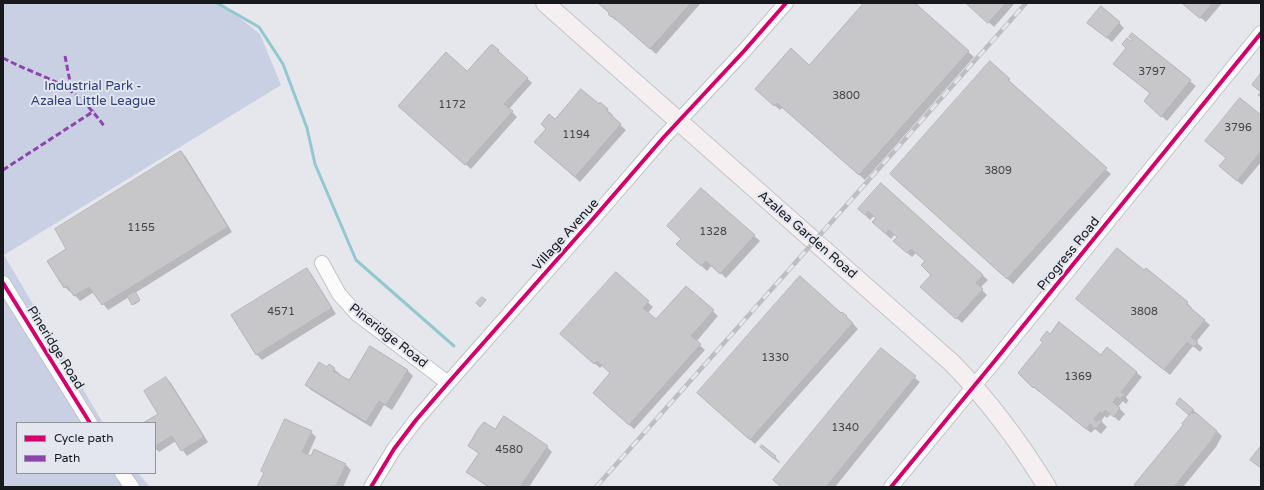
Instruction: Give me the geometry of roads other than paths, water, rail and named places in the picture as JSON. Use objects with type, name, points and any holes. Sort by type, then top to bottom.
[{"type":"main road","name":"Azalea Garden Road","points":[[545,3],[952,363],[974,386],[1020,443],[1047,487]]},
{"type":"street","name":"Village Avenue","points":[[371,487],[394,449],[416,420],[678,121],[786,3]]},
{"type":"street","name":"Progress Road","points":[[891,487],[1261,33]]},
{"type":"street","name":"Pineridge Road","points":[[322,263],[339,294],[357,314],[448,383]]},
{"type":"street","name":"Pineridge Road","points":[[3,283],[89,422]]},
{"type":"street","points":[[123,474],[132,487]]},
{"type":"waterway","points":[[217,3],[259,27],[283,64],[307,128],[315,164],[356,260],[454,346]]},
{"type":"railway","points":[[596,487],[1026,3]]},
{"type":"park label","name":"Industrial Park - Azalea Little League","points":[[93,94]]}]
